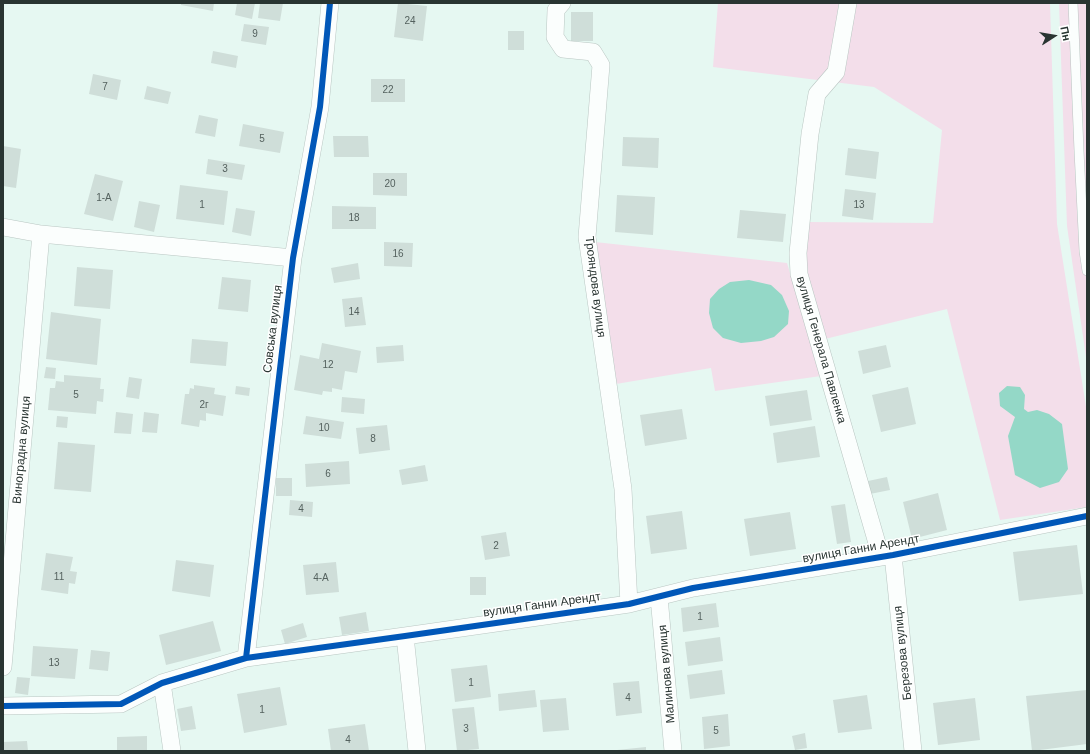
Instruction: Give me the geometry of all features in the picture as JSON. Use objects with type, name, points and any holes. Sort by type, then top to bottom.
[{"type":"street","name":"Совська вулиця","points":[[246,658],[293,258],[320,107],[330,3]]},
{"type":"street","name":"Трояндова вулиця","points":[[562,3],[556,10],[555,37],[563,49],[593,52],[601,65],[587,237],[623,489],[629,604]]},
{"type":"street","name":"вулиця Генерала Павленка","points":[[848,3],[836,72],[817,94],[810,134],[798,253],[799,274],[887,556]]},
{"type":"street","points":[[3,227],[41,234],[293,258]]},
{"type":"street","name":"Виноградна вулиця","points":[[3,667],[41,234]]},
{"type":"street","name":"вулиця Ганни Арендт","points":[[3,706],[121,704],[162,683],[246,658],[629,604],[693,588],[887,556],[1087,516]]},
{"type":"street","name":"Березова вулиця","points":[[887,556],[913,751]]},
{"type":"street","name":"Малинова вулиця","points":[[660,597],[673,751]]},
{"type":"street","points":[[405,636],[417,751]]},
{"type":"street","points":[[162,683],[172,751]]},
{"type":"lane","points":[[1073,3],[1079,159],[1084,251],[1087,271]]},
{"type":"shaded area","points":[[718,3],[1050,3],[1057,224],[1087,413],[1087,507],[1000,520],[947,309],[825,339],[806,275],[805,249],[808,222],[933,223],[942,130],[874,87],[713,67]]},
{"type":"shaded area","points":[[1059,3],[1087,3],[1087,364],[1067,226]]},
{"type":"shaded area","points":[[595,242],[787,263],[821,376],[715,391],[711,368],[616,384]]},
{"type":"shaded area","points":[[749,280],[771,285],[782,295],[789,311],[788,324],[774,337],[761,341],[741,343],[723,338],[713,328],[709,313],[710,299],[719,289],[730,282]]},
{"type":"shaded area","points":[[1007,386],[1020,387],[1025,395],[1024,409],[1028,412],[1037,410],[1049,414],[1062,424],[1068,469],[1059,482],[1040,488],[1015,475],[1008,436],[1015,417],[1000,406],[999,393]]},
{"type":"building","points":[[181,3],[214,3],[213,11],[181,5]]},
{"type":"building","points":[[237,3],[255,3],[252,19],[235,15]]},
{"type":"building","points":[[260,3],[283,3],[280,21],[258,18]]},
{"type":"building","points":[[398,3],[427,6],[423,41],[394,37]]},
{"type":"building","points":[[571,12],[593,12],[593,41],[571,41]]},
{"type":"building","points":[[244,24],[269,27],[266,45],[241,41]]},
{"type":"building","points":[[508,31],[524,31],[524,50],[508,50]]},
{"type":"building","points":[[213,51],[238,56],[236,68],[211,63]]},
{"type":"building","points":[[93,74],[121,80],[117,100],[89,94]]},
{"type":"building","points":[[371,79],[405,79],[405,102],[371,102]]},
{"type":"building","points":[[147,86],[171,92],[168,104],[144,99]]},
{"type":"building","points":[[199,115],[218,119],[215,137],[195,133]]},
{"type":"building","points":[[243,124],[284,132],[280,153],[239,146]]},
{"type":"building","points":[[333,136],[368,136],[369,157],[334,157]]},
{"type":"building","points":[[623,137],[659,138],[658,168],[622,166]]},
{"type":"building","points":[[3,146],[21,149],[16,188],[3,186]]},
{"type":"building","points":[[848,148],[879,152],[876,179],[845,175]]},
{"type":"building","points":[[208,159],[245,165],[242,180],[206,174]]},
{"type":"building","points":[[373,173],[407,173],[407,196],[373,195]]},
{"type":"building","points":[[95,174],[123,181],[113,221],[84,214]]},
{"type":"building","points":[[180,185],[228,191],[224,225],[176,219]]},
{"type":"building","points":[[845,189],[876,193],[873,220],[842,216]]},
{"type":"building","points":[[617,195],[655,197],[653,235],[615,232]]},
{"type":"building","points":[[139,201],[160,205],[154,232],[134,227]]},
{"type":"building","points":[[332,206],[376,207],[376,229],[332,229]]},
{"type":"building","points":[[236,208],[255,211],[251,236],[232,232]]},
{"type":"building","points":[[740,210],[786,214],[783,242],[737,238]]},
{"type":"building","points":[[384,242],[413,243],[412,267],[384,266]]},
{"type":"building","points":[[358,263],[360,279],[334,283],[331,268]]},
{"type":"building","points":[[77,267],[113,270],[110,309],[74,306]]},
{"type":"building","points":[[222,277],[251,280],[248,312],[218,309]]},
{"type":"building","points":[[362,297],[366,325],[345,327],[342,299]]},
{"type":"building","points":[[51,312],[101,319],[97,365],[46,359]]},
{"type":"building","points":[[192,339],[228,342],[226,366],[190,363]]},
{"type":"building","points":[[322,343],[361,351],[357,373],[345,371],[342,390],[332,388],[332,392],[323,391],[322,395],[294,390],[300,355],[319,359]]},
{"type":"building","points":[[403,345],[404,361],[377,363],[376,347]]},
{"type":"building","points":[[886,345],[891,367],[863,374],[858,351]]},
{"type":"building","points":[[46,367],[56,368],[55,379],[44,378]]},
{"type":"building","points":[[64,375],[101,378],[100,389],[104,389],[103,402],[97,401],[96,414],[48,410],[50,388],[55,388],[56,381],[64,382]]},
{"type":"building","points":[[129,377],[142,379],[139,399],[126,397]]},
{"type":"building","points":[[194,385],[215,388],[214,394],[226,396],[223,416],[206,413],[206,421],[200,420],[199,427],[181,424],[185,394],[189,394],[190,388],[194,389]]},
{"type":"building","points":[[236,386],[250,388],[249,396],[235,394]]},
{"type":"building","points":[[908,387],[916,424],[881,432],[872,395]]},
{"type":"building","points":[[807,390],[812,420],[770,426],[765,396]]},
{"type":"building","points":[[342,397],[365,399],[364,414],[341,412]]},
{"type":"building","points":[[682,409],[687,439],[645,446],[640,415]]},
{"type":"building","points":[[116,412],[133,414],[131,434],[114,433]]},
{"type":"building","points":[[144,412],[159,414],[157,433],[142,432]]},
{"type":"building","points":[[57,416],[68,417],[67,428],[56,427]]},
{"type":"building","points":[[306,416],[344,422],[341,439],[303,434]]},
{"type":"building","points":[[387,425],[390,450],[359,454],[356,428]]},
{"type":"building","points":[[815,426],[820,457],[777,463],[773,433]]},
{"type":"building","points":[[58,442],[95,445],[91,492],[54,489]]},
{"type":"building","points":[[349,461],[350,484],[306,487],[305,464]]},
{"type":"building","points":[[425,465],[428,481],[402,485],[399,470]]},
{"type":"building","points":[[887,477],[890,490],[870,494],[868,481]]},
{"type":"building","points":[[276,478],[292,478],[292,496],[276,496]]},
{"type":"building","points":[[938,493],[947,530],[912,539],[903,502]]},
{"type":"building","points":[[290,500],[313,502],[312,517],[289,515]]},
{"type":"building","points":[[845,504],[851,542],[837,544],[831,506]]},
{"type":"building","points":[[682,511],[687,549],[651,554],[646,516]]},
{"type":"building","points":[[790,512],[796,549],[750,556],[744,519]]},
{"type":"building","points":[[506,532],[510,556],[485,560],[481,536]]},
{"type":"building","points":[[1077,545],[1083,594],[1019,601],[1013,552]]},
{"type":"building","points":[[46,553],[73,557],[70,571],[77,572],[75,584],[69,583],[68,594],[41,590]]},
{"type":"building","points":[[176,560],[214,565],[210,597],[172,591]]},
{"type":"building","points":[[336,562],[339,592],[306,595],[303,565]]},
{"type":"building","points":[[470,577],[486,577],[486,595],[470,595]]},
{"type":"building","points":[[716,603],[719,627],[683,632],[681,608]]},
{"type":"building","points":[[366,612],[369,631],[342,635],[339,617]]},
{"type":"building","points":[[213,621],[221,651],[166,665],[159,635]]},
{"type":"building","points":[[303,623],[307,637],[285,644],[281,630]]},
{"type":"building","points":[[720,637],[723,661],[688,666],[685,642]]},
{"type":"building","points":[[33,646],[78,649],[75,679],[31,676]]},
{"type":"building","points":[[91,650],[110,652],[108,671],[89,669]]},
{"type":"building","points":[[487,665],[491,697],[455,702],[451,669]]},
{"type":"building","points":[[722,670],[725,694],[690,699],[687,675]]},
{"type":"building","points":[[17,677],[30,678],[28,695],[15,693]]},
{"type":"building","points":[[639,681],[642,713],[616,716],[613,683]]},
{"type":"building","points":[[280,687],[287,725],[244,733],[237,694]]},
{"type":"building","points":[[535,690],[537,707],[499,711],[498,694]]},
{"type":"building","points":[[1087,690],[1087,744],[1032,751],[1026,696]]},
{"type":"building","points":[[867,695],[872,729],[838,733],[833,700]]},
{"type":"building","points":[[566,698],[569,730],[543,732],[540,700]]},
{"type":"building","points":[[975,698],[980,740],[938,745],[933,703]]},
{"type":"building","points":[[192,706],[196,729],[181,731],[177,709]]},
{"type":"building","points":[[474,707],[479,749],[457,751],[452,709]]},
{"type":"building","points":[[728,714],[730,746],[704,749],[702,717]]},
{"type":"building","points":[[365,724],[369,751],[331,751],[328,729]]},
{"type":"building","points":[[805,733],[807,748],[795,750],[792,736]]},
{"type":"building","points":[[147,736],[147,751],[117,751],[117,737]]},
{"type":"building","points":[[27,741],[28,751],[3,751],[3,742]]},
{"type":"building","points":[[646,747],[646,751],[617,751],[617,750]]},
{"type":"cycle path","points":[[246,658],[293,258],[320,107],[330,3]]},
{"type":"cycle path","points":[[3,706],[121,704],[162,683],[246,658],[629,604],[693,588],[893,555],[1087,516]]}]
